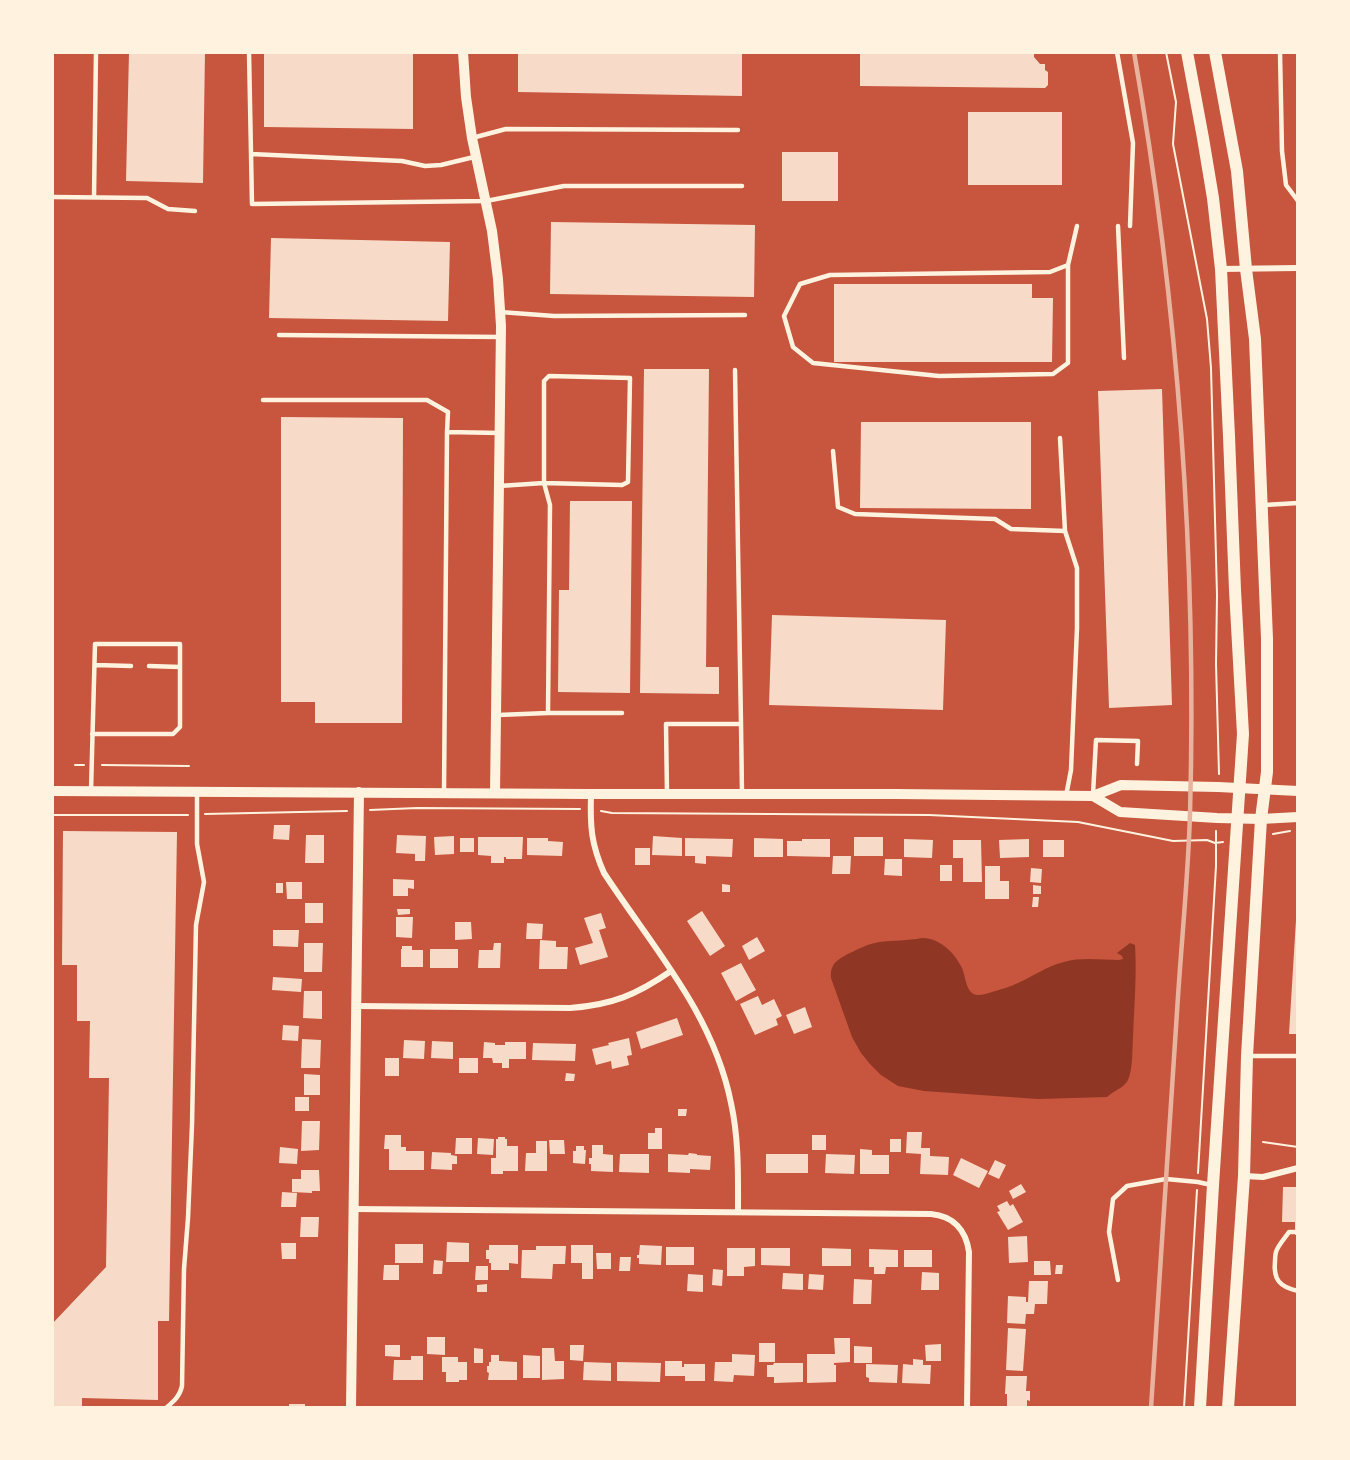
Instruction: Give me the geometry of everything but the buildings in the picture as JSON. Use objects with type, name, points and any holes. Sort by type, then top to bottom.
[{"type":"main road","points":[[1187,52],[1209,177],[1221,270],[1243,734],[1200,1407]]},
{"type":"main road","points":[[1215,52],[1237,171],[1246,269],[1256,339],[1268,722],[1267,772],[1261,819],[1247,1056],[1244,1176],[1228,1407]]},
{"type":"street","points":[[463,52],[466,96],[495,255],[500,312],[495,794]]},
{"type":"street","points":[[1221,270],[1298,268]]},
{"type":"street","points":[[52,791],[1093,796],[1121,785],[1298,791]]},
{"type":"street","points":[[351,1407],[360,792]]},
{"type":"street","points":[[591,794],[592,839],[604,873],[699,1015],[712,1040],[723,1071],[732,1104],[736,1137],[738,1212]]},
{"type":"street","points":[[1093,796],[1120,812],[1216,818],[1298,817]]},
{"type":"street","points":[[357,1006],[558,1008],[592,1006],[636,993],[671,971]]},
{"type":"street","points":[[1244,1176],[1263,1177],[1298,1168]]},
{"type":"street","points":[[354,1209],[935,1214],[945,1217],[956,1223],[963,1231],[969,1252],[967,1407]]},
{"type":"lane","points":[[94,197],[96,52]]},
{"type":"lane","points":[[249,52],[252,204],[486,201],[564,186],[742,186]]},
{"type":"lane","points":[[1117,52],[1133,143],[1130,226]]},
{"type":"lane","points":[[1280,52],[1282,152],[1286,185],[1298,201]]},
{"type":"lane","points":[[472,138],[506,129],[738,130]]},
{"type":"lane","points":[[251,154],[402,161],[425,166],[476,157]]},
{"type":"lane","points":[[52,197],[147,198],[168,209],[195,211]]},
{"type":"lane","points":[[1068,265],[1050,272],[830,275],[801,284],[784,315],[793,347],[813,363],[939,376],[1053,374],[1068,363],[1068,265],[1077,226]]},
{"type":"lane","points":[[1118,226],[1124,358]]},
{"type":"lane","points":[[500,312],[555,316],[745,315]]},
{"type":"lane","points":[[279,335],[501,337]]},
{"type":"lane","points":[[735,370],[742,794]]},
{"type":"lane","points":[[499,486],[544,483],[622,485],[628,482],[630,378],[549,376],[544,381],[544,483],[550,505],[548,713]]},
{"type":"lane","points":[[263,400],[427,400],[448,412],[444,793]]},
{"type":"lane","points":[[447,432],[500,433]]},
{"type":"lane","points":[[1060,438],[1065,531],[1077,568],[1071,770],[1066,796]]},
{"type":"lane","points":[[833,451],[838,507],[855,514],[995,519],[1011,529],[1065,531]]},
{"type":"lane","points":[[1262,505],[1298,503]]},
{"type":"lane","points":[[91,791],[92,734],[95,644],[180,644],[180,727],[173,734],[92,734]]},
{"type":"lane","points":[[94,665],[131,666]]},
{"type":"lane","points":[[149,666],[180,667]]},
{"type":"lane","points":[[496,715],[622,713]]},
{"type":"lane","points":[[667,794],[666,724],[741,724]]},
{"type":"lane","points":[[1093,796],[1096,740],[1138,741],[1137,764]]},
{"type":"lane","points":[[166,1407],[181,1393],[182,1386],[184,1269],[192,1125],[196,925],[204,882],[197,844],[197,792]]},
{"type":"lane","points":[[1247,1056],[1298,1056]]},
{"type":"lane","points":[[1118,1280],[1109,1232],[1113,1199],[1127,1186],[1166,1179],[1213,1185]]},
{"type":"lane","points":[[1295,1232],[1289,1232],[1276,1252],[1274,1270],[1281,1285],[1298,1291]]},
{"type":"path","points":[[1167,52],[1176,102],[1173,144],[1207,319],[1211,368],[1217,595],[1218,787]]},
{"type":"path","points":[[75,765],[189,766]]},
{"type":"path","points":[[52,815],[197,815],[417,808],[591,809],[612,813],[929,815],[1078,822],[1173,841],[1207,840],[1215,843],[1235,841]]},
{"type":"path","points":[[1184,1407],[1216,866],[1216,818]]},
{"type":"path","points":[[1261,836],[1298,830]]},
{"type":"path","points":[[1263,1142],[1298,1147]]},
{"type":"shaded area","points":[[922,938],[940,943],[954,955],[963,970],[966,984],[971,992],[978,995],[1012,986],[1046,969],[1071,960],[1123,959],[1117,953],[1130,943],[1135,945],[1136,980],[1132,1059],[1130,1075],[1126,1083],[1107,1097],[1038,1099],[924,1091],[898,1086],[881,1075],[861,1053],[852,1037],[831,978],[832,969],[841,958],[867,945]]},
{"type":"railway","points":[[1134,52],[1149,147],[1173,337],[1187,527],[1190,623],[1189,839],[1151,1408]]}]
